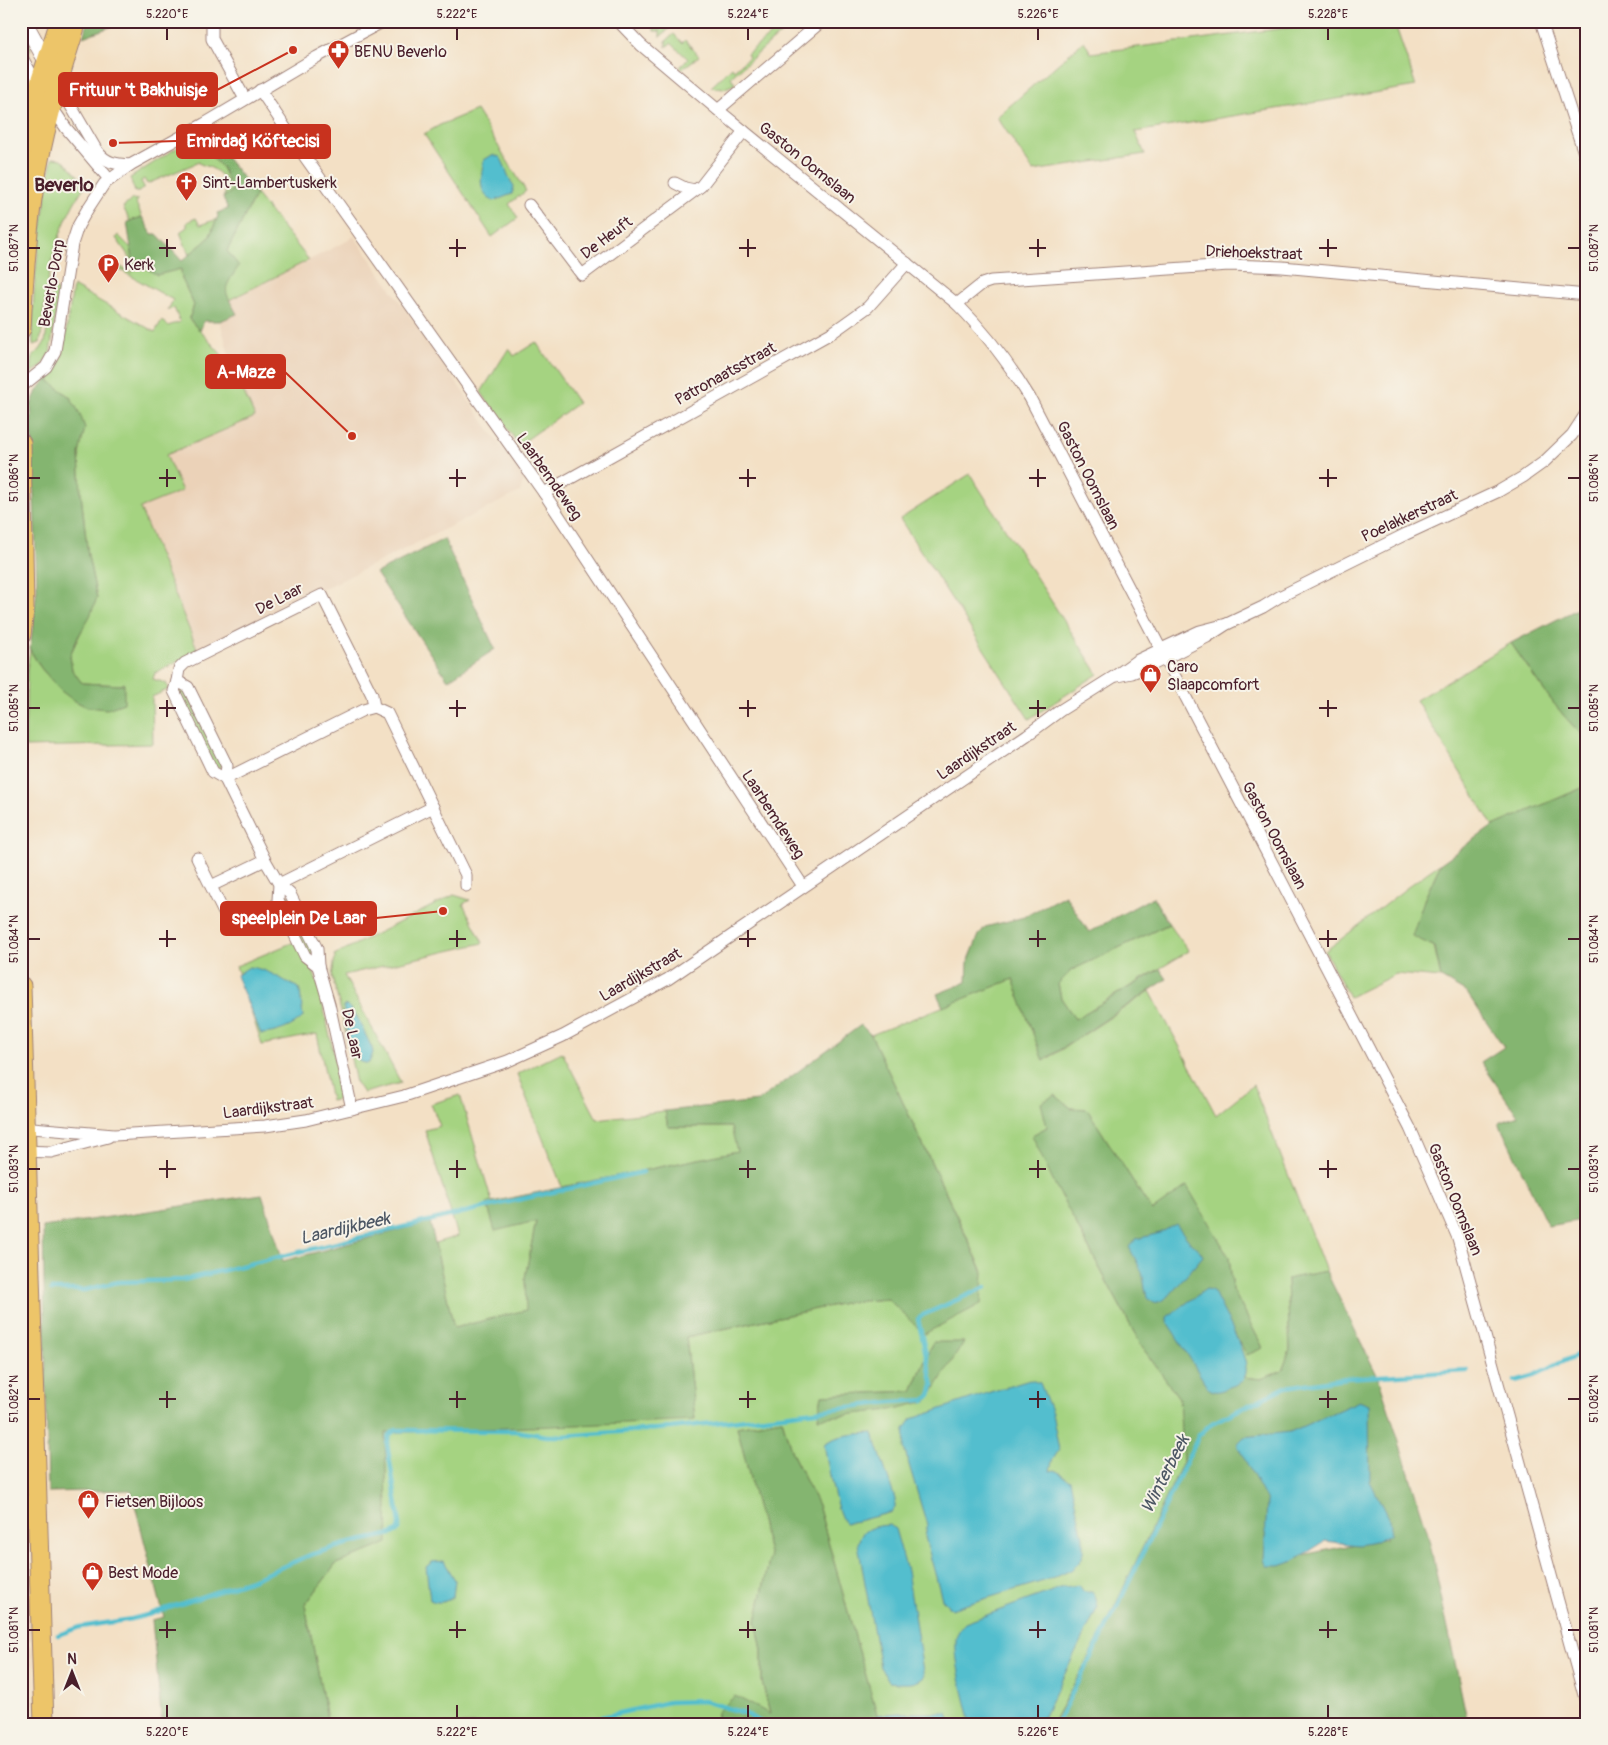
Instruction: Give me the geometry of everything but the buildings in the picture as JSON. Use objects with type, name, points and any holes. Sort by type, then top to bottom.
[{"type":"main road","points":[[21,165],[38,89],[60,21]]},
{"type":"main road","points":[[21,329],[26,249],[32,198],[57,82],[77,21]]},
{"type":"main road","points":[[38,89],[57,82]]},
{"type":"main road","points":[[21,443],[24,609],[21,635]]},
{"type":"main road","points":[[21,986],[23,1127],[44,1724]]},
{"type":"street","points":[[24,21],[97,151],[103,159],[114,164],[130,165]]},
{"type":"street","points":[[212,21],[212,39],[245,100]]},
{"type":"street","points":[[718,110],[822,21]]},
{"type":"street","points":[[1541,21],[1587,162]]},
{"type":"street","name":"Gaston Oomslaan","points":[[615,22],[718,110],[957,304],[1008,362],[1030,398],[1410,1128],[1458,1238],[1587,1706]]},
{"type":"street","name":"Beverlo-Dorp","points":[[21,387],[46,367],[55,351],[72,244],[78,226],[100,188],[109,179],[130,165],[375,23]]},
{"type":"street","points":[[21,60],[38,89],[66,128],[109,179]]},
{"type":"street","name":"Laarbemdeweg","points":[[260,90],[305,157],[544,493],[803,886]]},
{"type":"street","name":"De Heuft","points":[[529,205],[582,275],[701,186],[744,131]]},
{"type":"street","points":[[675,183],[695,190]]},
{"type":"street","name":"Patronaatsstraat","points":[[544,493],[833,332],[868,307],[907,262]]},
{"type":"street","name":"Driehoekstraat","points":[[957,304],[982,284],[991,281],[1229,265],[1282,267],[1587,295]]},
{"type":"street","name":"Poelakkerstraat","points":[[1163,653],[1200,631],[1227,624],[1389,542],[1499,491],[1544,462],[1572,436],[1587,412]]},
{"type":"street","name":"De Laar","points":[[352,1109],[329,1004],[318,966],[317,949],[290,894],[279,884],[265,860],[225,779],[213,772],[174,691],[179,669],[185,663],[322,595],[372,695],[374,707]]},
{"type":"street","name":"Laardijkstraat","points":[[23,1127],[114,1135],[265,1126],[306,1120],[404,1096],[508,1061],[563,1036],[668,979],[1136,660],[1163,653]]},
{"type":"street","points":[[225,779],[363,710],[374,707],[387,712],[466,875],[466,886]]},
{"type":"street","points":[[279,884],[433,808]]},
{"type":"street","points":[[197,858],[225,914]]},
{"type":"street","points":[[211,886],[265,860]]},
{"type":"street","name":"Laardijkstraat","points":[[24,1152],[51,1152],[114,1135]]},
{"type":"shaded area","points":[[354,236],[526,482],[522,485],[520,492],[198,651],[140,508],[182,491],[166,455],[254,417],[232,366],[220,321],[237,314],[229,300]]},
{"type":"shaded area","points":[[21,1405],[23,1405],[31,1640],[21,1641]]},
{"type":"shaded area","points":[[21,1646],[31,1646],[33,1724],[21,1724]]},
{"type":"green space","points":[[88,21],[126,21],[83,37]]},
{"type":"green space","points":[[649,21],[664,21],[670,28],[660,37],[660,31],[654,31],[654,26],[649,26]]},
{"type":"green space","points":[[787,21],[795,21],[731,77],[735,84],[723,89],[711,87],[732,67],[734,70],[749,57],[747,54]]},
{"type":"green space","points":[[1340,21],[1394,21],[1416,86],[1135,132],[1145,154],[1033,171],[997,117],[1084,41],[1091,53]]},
{"type":"green space","points":[[21,28],[31,46],[28,57],[21,45]]},
{"type":"green space","points":[[674,34],[682,43],[685,40],[699,56],[682,69],[680,67],[688,59],[671,43],[666,47],[666,41]]},
{"type":"green space","points":[[25,75],[32,93],[25,119],[22,116]]},
{"type":"green space","points":[[476,110],[526,191],[509,204],[518,218],[492,237],[424,134]]},
{"type":"green space","points":[[205,131],[256,194],[227,251],[239,266],[227,285],[226,290],[237,314],[220,321],[204,321],[200,331],[189,319],[194,305],[182,279],[181,269],[157,275],[133,260],[127,222],[142,217],[152,234],[157,234],[182,261],[209,238],[218,216],[217,213],[228,209],[223,198],[232,191],[222,167],[192,138]]},
{"type":"green space","points":[[192,138],[222,167],[232,191],[223,198],[227,188],[221,175],[199,162],[147,184],[144,179],[141,181],[144,187],[139,192],[135,192],[130,178]]},
{"type":"green space","points":[[52,158],[62,159],[86,184],[70,211],[58,240],[47,284],[40,343],[33,345],[35,275]]},
{"type":"green space","points":[[256,194],[309,260],[229,300],[226,286],[238,266],[227,251]]},
{"type":"green space","points":[[132,199],[138,200],[136,203],[142,217],[130,221],[123,207]]},
{"type":"green space","points":[[196,218],[200,225],[217,219],[209,238],[189,255],[180,232],[187,227],[187,222]]},
{"type":"green space","points":[[118,235],[131,248],[133,260],[157,274],[181,269],[182,279],[194,305],[189,319],[232,366],[255,417],[166,455],[182,491],[140,508],[198,651],[155,673],[153,679],[166,683],[169,689],[152,697],[153,744],[25,747],[27,670],[30,650],[41,668],[61,691],[121,685],[82,683],[72,670],[70,655],[97,598],[88,556],[81,494],[79,454],[84,428],[71,398],[47,379],[58,365],[63,353],[73,286],[155,332],[162,320],[168,326],[180,322],[174,308],[168,310],[173,300],[115,267],[116,264],[131,273],[135,265],[116,238]]},
{"type":"green space","points":[[53,286],[59,293],[50,353],[41,367],[31,373],[33,355],[40,350],[45,342]]},
{"type":"green space","points":[[536,342],[578,403],[519,445],[481,392],[509,348],[514,356]]},
{"type":"green space","points":[[47,379],[71,398],[85,428],[79,454],[81,494],[88,556],[97,598],[70,655],[72,670],[82,683],[121,685],[124,683],[124,703],[107,709],[87,707],[61,691],[41,668],[30,650],[37,588],[31,405],[37,391]]},
{"type":"green space","points":[[970,474],[1098,674],[1029,719],[900,519]]},
{"type":"green space","points":[[444,539],[495,649],[448,680],[376,573]]},
{"type":"green space","points":[[1587,604],[1587,739],[1556,706],[1511,643]]},
{"type":"green space","points":[[1511,643],[1556,706],[1587,739],[1587,786],[1493,826],[1416,700]]},
{"type":"green space","points":[[180,688],[185,689],[222,763],[220,769],[215,767],[178,693]]},
{"type":"green space","points":[[1587,786],[1587,1219],[1548,1226],[1499,1123],[1518,1116],[1481,1062],[1504,1047],[1467,993],[1441,978],[1435,947],[1412,936],[1424,900],[1441,863],[1493,826]]},
{"type":"green space","points":[[1441,863],[1424,900],[1441,978],[1396,974],[1349,997],[1325,951]]},
{"type":"green space","points":[[282,894],[288,896],[314,950],[313,956],[307,954],[280,900]]},
{"type":"green space","points":[[454,895],[470,900],[463,904],[483,943],[344,975],[401,1083],[363,1093],[356,1083],[332,977],[334,955]]},
{"type":"green space","points":[[1065,895],[1089,932],[1153,897],[1169,924],[1072,970],[1058,984],[1061,998],[1075,1019],[1160,969],[1167,979],[1043,1061],[1013,979],[943,1007],[937,994],[967,982],[968,962],[979,935],[985,927],[1024,917]]},
{"type":"green space","points":[[1169,924],[1189,951],[1075,1019],[1061,998],[1058,984],[1072,970]]},
{"type":"green space","points":[[294,942],[312,968],[319,987],[340,1082],[341,1093],[339,1099],[331,1101],[317,1034],[262,1045],[236,966]]},
{"type":"green space","points":[[1013,979],[1044,1061],[1150,991],[1216,1115],[1253,1085],[1326,1271],[1287,1279],[1290,1351],[1282,1371],[1261,1379],[1207,1373],[1212,1296],[1263,1348],[1233,1290],[1229,1257],[1187,1187],[1152,1211],[1087,1109],[1071,1108],[1055,1095],[1047,1127],[1033,1135],[1080,1232],[1142,1347],[1179,1398],[1183,1462],[1105,1627],[1052,1724],[875,1724],[877,1715],[818,1505],[792,1453],[782,1419],[737,1427],[770,1557],[756,1621],[762,1650],[762,1681],[770,1715],[717,1712],[717,1724],[328,1724],[305,1605],[336,1564],[387,1543],[385,1433],[695,1419],[686,1337],[849,1302],[888,1299],[983,1271],[871,1035]],"holes":[[[933,1342],[927,1401],[818,1417],[822,1395],[912,1391]]]},
{"type":"green space","points":[[861,1025],[871,1035],[983,1272],[981,1304],[924,1334],[888,1299],[849,1302],[686,1337],[695,1420],[385,1433],[388,1543],[336,1564],[305,1605],[328,1724],[162,1724],[152,1620],[164,1617],[131,1490],[48,1492],[43,1227],[262,1194],[283,1261],[430,1222],[454,1328],[526,1310],[525,1278],[536,1221],[495,1231],[487,1203],[737,1151],[731,1127],[668,1127],[665,1111],[758,1101]]},
{"type":"green space","points":[[562,1052],[597,1119],[665,1111],[668,1127],[731,1127],[738,1151],[562,1187],[517,1074]]},
{"type":"green space","points":[[460,1095],[492,1202],[487,1203],[495,1230],[536,1221],[525,1278],[527,1310],[454,1328],[435,1243],[458,1236],[425,1130],[440,1126],[431,1104]]},
{"type":"green space","points":[[1055,1095],[1071,1108],[1087,1109],[1152,1211],[1187,1186],[1229,1257],[1233,1290],[1263,1348],[1247,1355],[1212,1297],[1207,1373],[1261,1379],[1282,1371],[1290,1350],[1287,1279],[1326,1271],[1379,1379],[1427,1530],[1468,1724],[1052,1724],[1105,1627],[1183,1462],[1179,1398],[1142,1347],[1052,1179],[1032,1135],[1047,1127],[1041,1103]],"holes":[[[1285,1515],[1384,1526],[1386,1538],[1288,1558]]]},
{"type":"green space","points":[[933,1342],[964,1342],[927,1401],[891,1410],[818,1418],[822,1395],[912,1391]]},
{"type":"green space","points":[[782,1419],[792,1453],[818,1505],[877,1715],[875,1724],[717,1724],[717,1712],[735,1696],[770,1714],[762,1681],[762,1650],[756,1621],[770,1557],[737,1427]]},
{"type":"water","points":[[492,155],[500,157],[514,186],[512,194],[494,201],[485,194],[482,184],[484,160]]},
{"type":"water","points":[[249,967],[269,972],[299,988],[303,1017],[299,1021],[284,1029],[261,1034],[237,978],[237,975]]},
{"type":"water","points":[[347,1005],[357,1017],[372,1048],[373,1053],[369,1063],[362,1062],[352,1050],[343,1006]]},
{"type":"water","points":[[1176,1224],[1203,1256],[1169,1296],[1162,1301],[1154,1303],[1147,1298],[1142,1272],[1129,1247],[1136,1239],[1160,1233]]},
{"type":"water","points":[[1206,1289],[1214,1292],[1245,1359],[1246,1369],[1244,1378],[1236,1384],[1218,1391],[1208,1388],[1167,1321],[1167,1317]]},
{"type":"water","points":[[1030,1380],[1040,1383],[1052,1413],[1059,1450],[1052,1461],[1050,1471],[1055,1470],[1070,1480],[1083,1537],[1083,1553],[1079,1563],[1071,1570],[1054,1578],[951,1609],[942,1599],[925,1537],[927,1525],[904,1448],[905,1429],[912,1419]]},
{"type":"water","points":[[1359,1401],[1369,1405],[1370,1481],[1391,1524],[1390,1534],[1374,1542],[1358,1545],[1325,1541],[1294,1561],[1280,1566],[1267,1566],[1264,1560],[1267,1501],[1238,1447],[1238,1443],[1244,1437],[1290,1432]]},
{"type":"water","points":[[873,1433],[895,1499],[895,1507],[892,1512],[845,1523],[835,1498],[824,1444],[841,1436]]},
{"type":"water","points":[[890,1525],[895,1529],[907,1571],[924,1677],[912,1683],[889,1682],[880,1667],[858,1544],[862,1534],[870,1528]]},
{"type":"water","points":[[444,1561],[455,1580],[453,1597],[442,1602],[436,1602],[430,1600],[426,1567],[432,1562]]},
{"type":"water","points":[[1079,1585],[1084,1592],[1092,1592],[1098,1607],[1040,1724],[971,1724],[961,1682],[956,1649],[956,1639],[962,1626],[965,1623],[1063,1587]]},
{"type":"water","points":[[948,1713],[950,1719],[946,1724],[875,1724],[877,1715]]},
{"type":"waterway","name":"Laardijkbeek","points":[[51,1290],[85,1290],[118,1282],[183,1280],[495,1205],[643,1172]]},
{"type":"waterway","points":[[58,1635],[80,1627],[151,1614],[254,1579],[310,1555],[346,1544],[392,1534],[399,1530],[400,1524],[387,1444],[389,1435],[396,1430],[515,1431],[547,1436],[564,1436],[671,1428],[891,1402],[925,1400],[930,1395],[933,1386],[918,1319],[986,1287]]},
{"type":"waterway","points":[[1515,1381],[1533,1376],[1587,1350]]},
{"type":"waterway","name":"Winterbeek","points":[[1056,1724],[1115,1611],[1199,1435],[1212,1423],[1286,1387],[1346,1378],[1467,1371]]},
{"type":"waterway","name":"Winterbeek","points":[[577,1724],[669,1702],[704,1701],[744,1713],[764,1724]]},
{"type":"place","name":"Frituur 't Bakhuisje","points":[[293,50]]},
{"type":"place","name":"BENU Beverlo","points":[[338,70]]},
{"type":"place","name":"Emirdağ Köftecisi","points":[[113,143]]},
{"type":"place","name":"Sint-Lambertuskerk","points":[[186,201]]},
{"type":"place","name":"Kerk","points":[[108,283]]},
{"type":"place","name":"A-Maze","points":[[352,436]]},
{"type":"place","name":"Caro Slaapcomfort","points":[[1151,694]]},
{"type":"place","name":"speelplein De Laar","points":[[443,911]]},
{"type":"place","name":"Fietsen Bijloos","points":[[89,1520]]},
{"type":"place","name":"Best Mode","points":[[92,1591]]},
{"type":"district","name":"Beverlo","points":[[64,184]]}]
